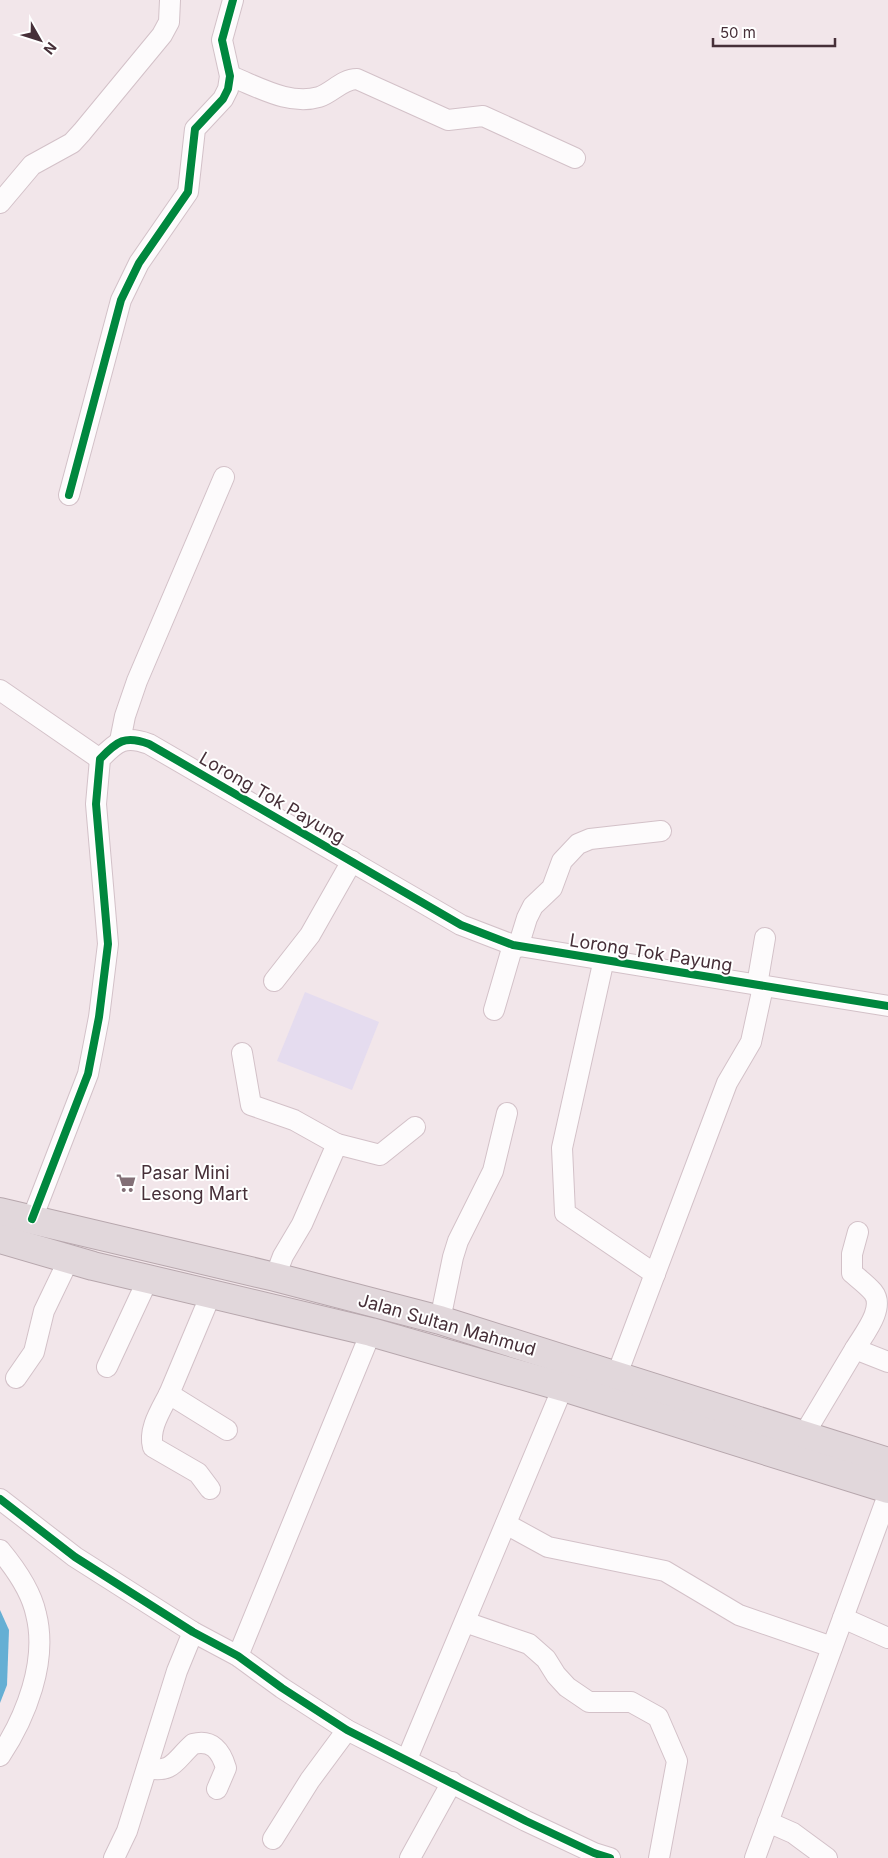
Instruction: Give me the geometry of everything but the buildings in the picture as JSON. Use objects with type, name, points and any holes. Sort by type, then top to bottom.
[{"type":"highway","name":"Jalan Sultan Mahmud","points":[[0,1212],[275,1277],[440,1320],[888,1462]]},
{"type":"highway","points":[[81,1262],[103,1235]]},
{"type":"highway","name":"Jalan Sultan Mahmud","points":[[0,1239],[148,1279],[371,1332],[564,1387],[888,1489]]},
{"type":"street","points":[[0,203],[32,165],[72,143],[82,132],[162,35],[168,22],[170,0]]},
{"type":"street","points":[[69,495],[121,300],[139,262],[188,192],[193,134],[198,125],[223,100],[228,89],[230,76],[222,40],[233,0]]},
{"type":"street","points":[[230,76],[294,100],[320,97],[348,80],[357,79],[448,120],[484,116],[575,158]]},
{"type":"street","points":[[32,1219],[88,1074],[99,1017],[108,944],[96,804],[100,759],[120,741],[125,716],[138,681],[224,477]]},
{"type":"street","points":[[0,690],[100,759]]},
{"type":"street","name":"Lorong Tok Payung","points":[[120,741],[135,739],[149,744],[461,924],[516,946],[888,1006]]},
{"type":"street","points":[[494,1010],[527,918],[533,906],[552,888],[562,861],[578,844],[590,838],[660,831]]},
{"type":"street","points":[[274,981],[310,935],[352,861]]},
{"type":"street","points":[[616,1377],[727,1083],[751,1042],[765,938]]},
{"type":"street","points":[[604,960],[562,1148],[565,1213],[655,1274]]},
{"type":"street","points":[[242,1053],[251,1106],[294,1120],[337,1144],[380,1155],[415,1127]]},
{"type":"street","points":[[440,1320],[458,1241],[493,1171],[507,1113]]},
{"type":"street","points":[[275,1277],[283,1256],[302,1224],[337,1144]]},
{"type":"street","points":[[803,1436],[874,1315],[877,1301],[874,1293],[852,1273],[852,1254],[858,1232]]},
{"type":"street","points":[[16,1378],[34,1352],[44,1311],[81,1262]]},
{"type":"street","points":[[108,1367],[148,1279]]},
{"type":"street","points":[[210,1490],[198,1472],[153,1447],[151,1441],[156,1419],[169,1394],[211,1294]]},
{"type":"street","points":[[238,1656],[371,1332]]},
{"type":"street","points":[[855,1349],[888,1362]]},
{"type":"street","points":[[407,1759],[564,1387]]},
{"type":"street","points":[[169,1394],[227,1430]]},
{"type":"street","points":[[755,1858],[888,1495]]},
{"type":"street","points":[[0,1499],[75,1556],[193,1632],[238,1656],[282,1688],[348,1730],[526,1821],[594,1853],[610,1858]]},
{"type":"street","points":[[506,1524],[548,1547],[665,1572],[739,1615],[832,1647]]},
{"type":"street","points":[[0,1550],[30,1595],[36,1614],[39,1654],[25,1709],[0,1756]]},
{"type":"street","points":[[843,1618],[888,1638]]},
{"type":"street","points":[[465,1622],[529,1644],[546,1659],[556,1675],[568,1687],[589,1702],[631,1702],[658,1717],[677,1761],[659,1858]]},
{"type":"street","points":[[114,1858],[124,1838],[177,1671],[193,1632]]},
{"type":"street","points":[[274,1839],[310,1780],[348,1730]]},
{"type":"street","points":[[147,1768],[159,1770],[171,1767],[192,1744],[207,1743],[221,1753],[226,1768],[217,1789]]},
{"type":"street","points":[[410,1858],[452,1782]]},
{"type":"street","points":[[768,1822],[793,1833],[827,1858]]},
{"type":"shaded area","points":[[305,992],[379,1022],[352,1090],[277,1061]]},
{"type":"water","points":[[0,1610],[9,1630],[7,1685],[0,1703]]},
{"type":"cycle path","points":[[69,495],[121,300],[139,263],[188,192],[195,129],[223,99],[228,89],[230,76],[222,40],[233,0]]},
{"type":"cycle path","points":[[32,1219],[88,1074],[99,1017],[108,944],[96,804],[100,759],[111,748],[122,741],[134,740],[149,744],[461,925],[513,945],[888,1006]]},
{"type":"cycle path","points":[[0,1499],[75,1557],[193,1632],[238,1656],[282,1688],[347,1730],[526,1821],[594,1853],[610,1858]]},
{"type":"place","name":"Pasar Mini Lesong Mart","points":[[126,1183]]}]
